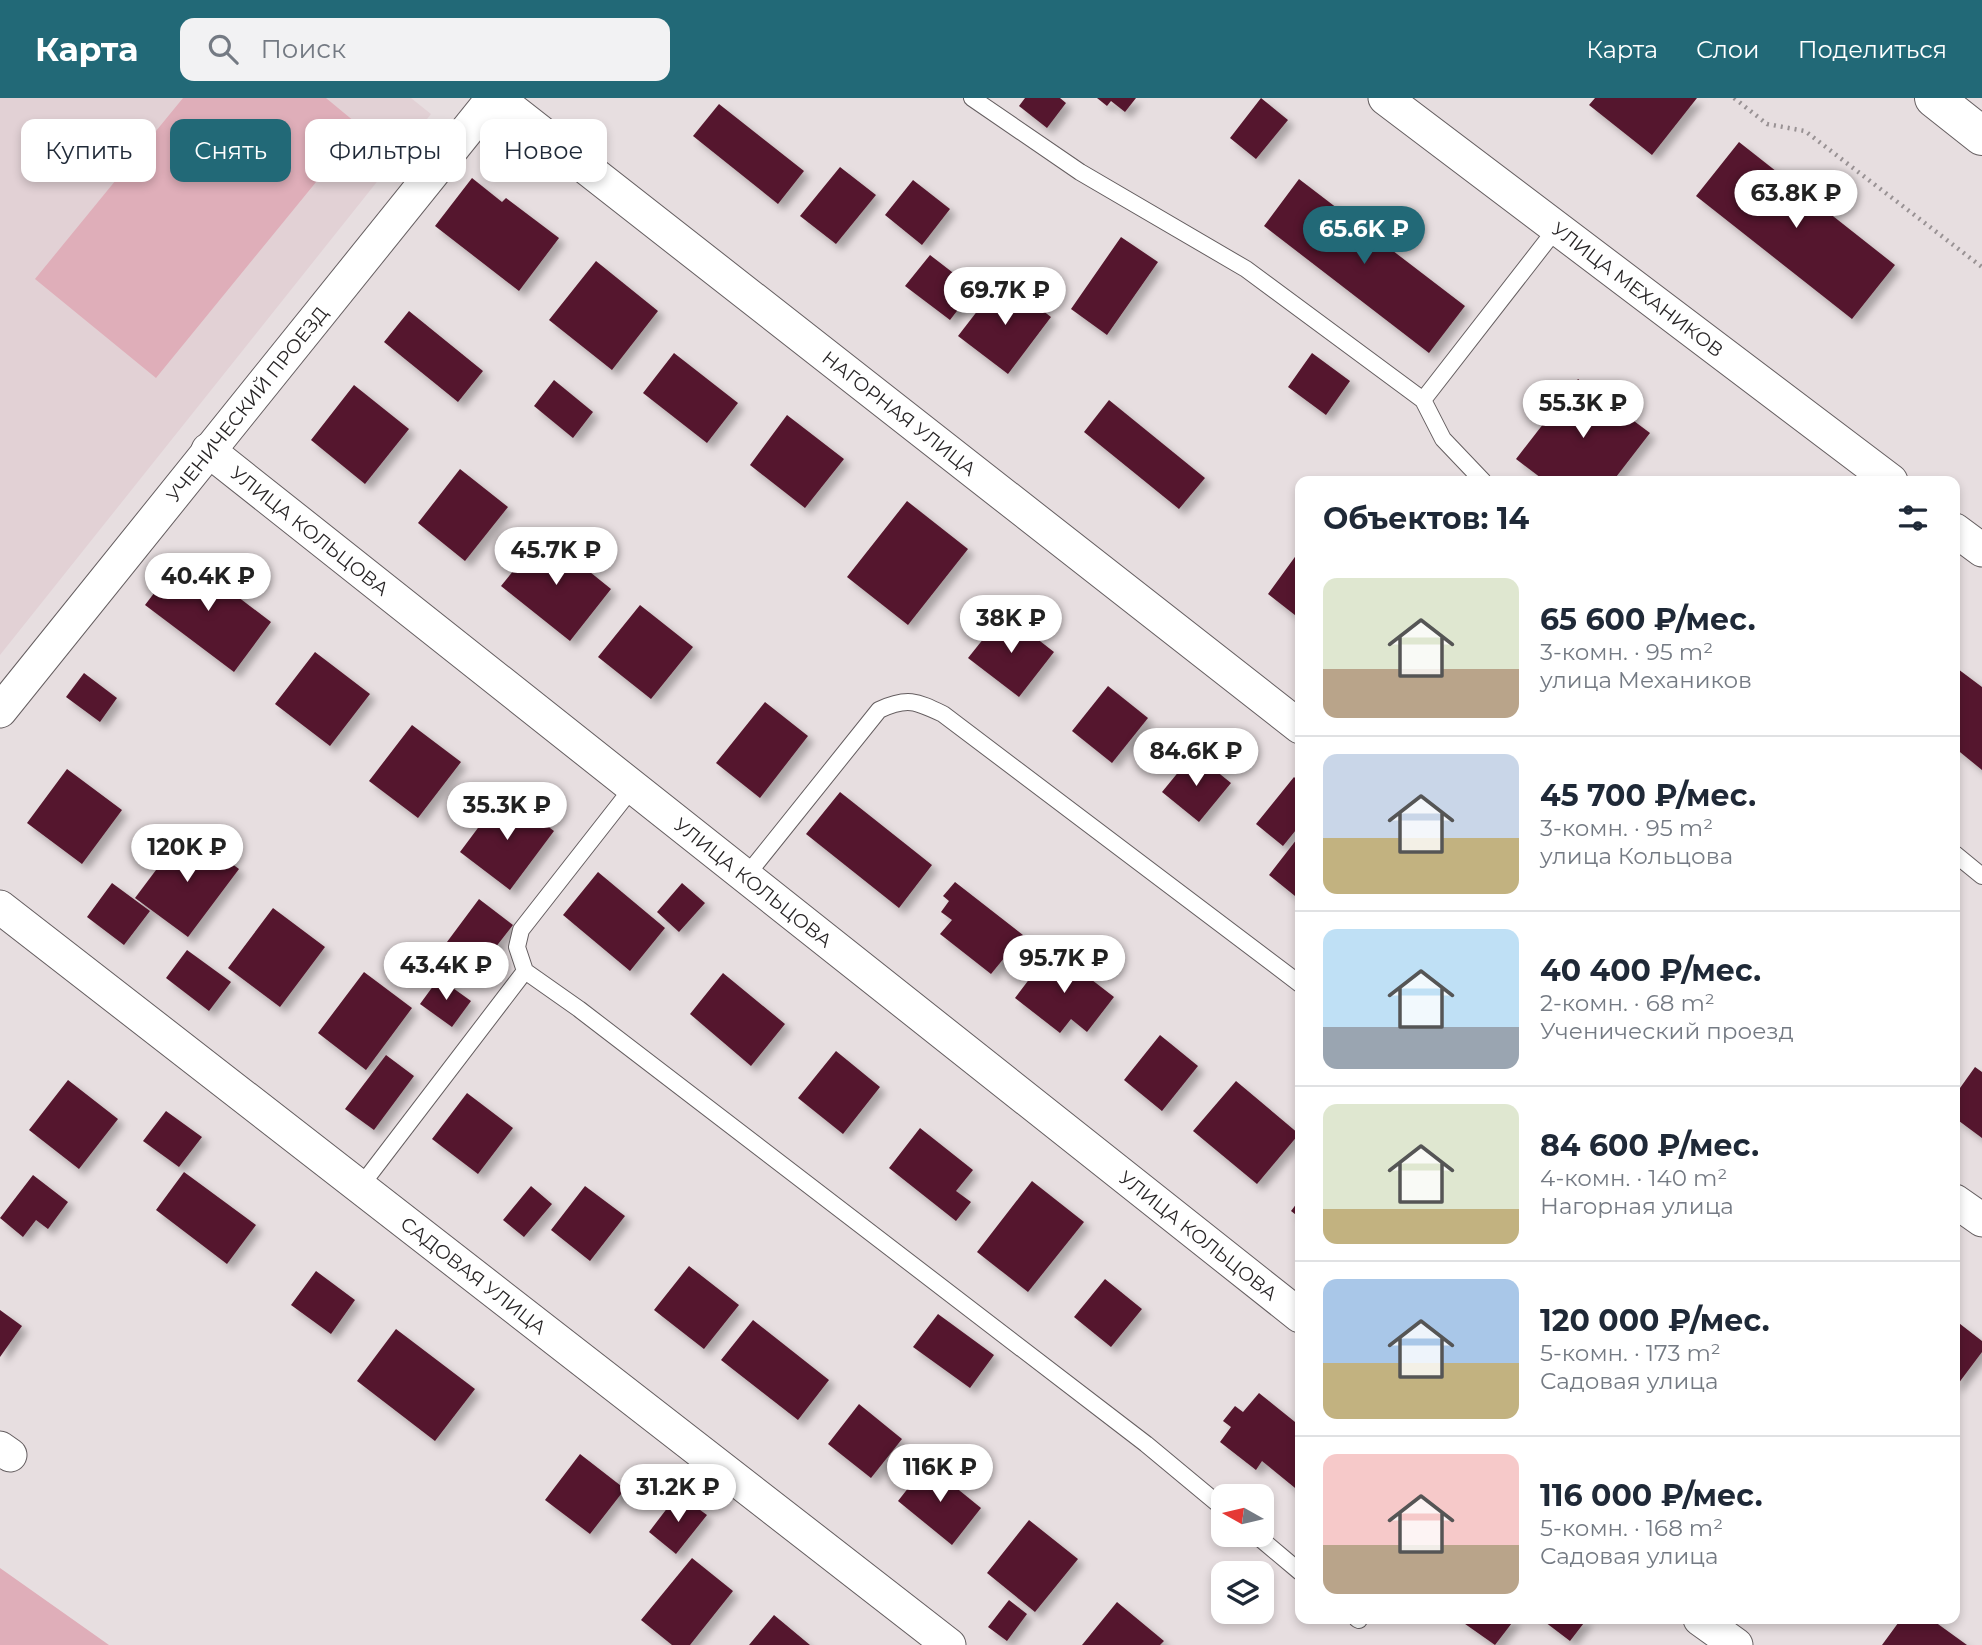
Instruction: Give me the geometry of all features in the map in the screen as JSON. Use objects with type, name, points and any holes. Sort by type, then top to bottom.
[{"type":"main road","points":[[1934,98],[1982,136]]},
{"type":"street","name":"УЧЕНИЧЕСКИЙ ПРОЕЗД","points":[[0,711],[208,450],[495,98]]},
{"type":"street","name":"НАГОРНАЯ УЛИЦА","points":[[495,98],[1295,723]]},
{"type":"street","name":"УЛИЦА МЕХАНИКОВ","points":[[1385,98],[1884,476]]},
{"type":"street","name":"УЛИЦА КОЛЬЦОВА","points":[[208,450],[1295,1312]]},
{"type":"street","points":[[1960,534],[1982,550]]},
{"type":"street","name":"САДОВАЯ УЛИЦА","points":[[0,906],[949,1645]]},
{"type":"street","points":[[1960,1205],[1982,1220]]},
{"type":"street","points":[[1707,1624],[1736,1645]]},
{"type":"lane","points":[[972,98],[1080,172],[1246,269],[1423,400],[1443,439],[1478,476]]},
{"type":"lane","points":[[1423,400],[1556,229]]},
{"type":"lane","points":[[746,876],[878,710],[898,701],[917,701],[943,713],[1295,980]]},
{"type":"lane","points":[[634,787],[521,930],[517,947],[524,971],[579,1009],[1146,1444],[1211,1498]]},
{"type":"lane","points":[[1960,859],[1982,876]]},
{"type":"lane","points":[[360,1187],[524,971]]},
{"type":"lane","points":[[1270,1547],[1295,1568]]},
{"type":"path","points":[[1734,98],[1767,124],[1805,131],[1982,267]]},
{"type":"shaded area","points":[[0,98],[411,98],[431,114],[427,119],[305,119],[305,182],[377,182],[0,655]]},
{"type":"shaded area","points":[[183,98],[326,98],[351,119],[305,119],[305,182],[316,182],[156,378],[35,279],[114,182],[156,182],[156,131]]},
{"type":"shaded area","points":[[0,1568],[109,1645],[0,1645]]},
{"type":"building","points":[[1025,98],[1060,98],[1066,103],[1047,128],[1019,106]]},
{"type":"building","points":[[1097,98],[1136,98],[1125,112],[1111,101],[1107,106]]},
{"type":"building","points":[[1261,98],[1288,120],[1256,159],[1230,138]]},
{"type":"building","points":[[1595,98],[1697,98],[1652,155],[1589,105]]},
{"type":"building","points":[[719,104],[804,171],[778,204],[693,136]]},
{"type":"building","points":[[1739,142],[1895,265],[1852,319],[1696,196]]},
{"type":"building","points":[[840,167],[876,195],[836,244],[800,216]]},
{"type":"building","points":[[472,178],[502,202],[506,198],[559,238],[519,291],[435,226]]},
{"type":"building","points":[[1299,179],[1465,306],[1429,353],[1264,226]]},
{"type":"building","points":[[913,180],[950,209],[922,245],[885,215]]},
{"type":"building","points":[[1121,237],[1158,262],[1107,335],[1071,309]]},
{"type":"building","points":[[930,255],[974,289],[950,320],[905,286]]},
{"type":"building","points":[[596,261],[658,311],[612,370],[549,320]]},
{"type":"building","points":[[1002,279],[1051,317],[1008,374],[958,336]]},
{"type":"building","points":[[409,311],[483,371],[458,402],[384,342]]},
{"type":"building","points":[[674,353],[738,403],[707,443],[643,393]]},
{"type":"building","points":[[1312,353],[1350,381],[1326,415],[1288,387]]},
{"type":"building","points":[[1578,379],[1650,433],[1617,476],[1538,476],[1516,459]]},
{"type":"building","points":[[554,380],[593,412],[573,438],[534,406]]},
{"type":"building","points":[[354,385],[409,429],[365,484],[311,440]]},
{"type":"building","points":[[1109,400],[1205,478],[1179,509],[1084,432]]},
{"type":"building","points":[[787,415],[844,459],[805,508],[750,465]]},
{"type":"building","points":[[460,469],[508,507],[465,561],[418,523]]},
{"type":"building","points":[[907,501],[968,549],[908,625],[847,577]]},
{"type":"building","points":[[543,534],[611,589],[570,641],[501,586]]},
{"type":"building","points":[[183,555],[271,622],[234,672],[145,605]]},
{"type":"building","points":[[1295,557],[1295,615],[1268,594]]},
{"type":"building","points":[[640,605],[693,647],[651,699],[598,657]]},
{"type":"building","points":[[1004,613],[1054,652],[1019,697],[968,658]]},
{"type":"building","points":[[315,652],[370,694],[330,746],[275,704]]},
{"type":"building","points":[[1960,670],[1982,687],[1982,770],[1960,752]]},
{"type":"building","points":[[84,673],[117,698],[100,722],[66,697]]},
{"type":"building","points":[[1108,686],[1148,718],[1112,763],[1072,731]]},
{"type":"building","points":[[765,702],[808,736],[760,798],[716,763]]},
{"type":"building","points":[[412,725],[461,762],[418,818],[369,781]]},
{"type":"building","points":[[1194,753],[1231,783],[1199,822],[1162,792]]},
{"type":"building","points":[[67,769],[122,810],[82,864],[27,823]]},
{"type":"building","points":[[1294,777],[1295,831],[1283,846],[1256,824]]},
{"type":"building","points":[[840,792],[932,865],[899,908],[806,834]]},
{"type":"building","points":[[504,793],[554,831],[510,890],[460,852]]},
{"type":"building","points":[[186,830],[239,869],[188,937],[135,898]]},
{"type":"building","points":[[1295,841],[1295,896],[1269,875]]},
{"type":"building","points":[[598,872],[665,928],[630,971],[563,915]]},
{"type":"building","points":[[955,882],[1023,935],[991,974],[940,934],[952,920],[941,912],[949,901],[943,896]]},
{"type":"building","points":[[112,883],[150,911],[124,945],[87,917]]},
{"type":"building","points":[[682,883],[705,903],[679,932],[657,912]]},
{"type":"building","points":[[479,899],[513,925],[477,971],[444,946]]},
{"type":"building","points":[[273,908],[325,947],[280,1007],[228,968]]},
{"type":"building","points":[[1052,949],[1114,997],[1087,1032],[1071,1019],[1060,1033],[1015,998]]},
{"type":"building","points":[[187,950],[231,982],[209,1011],[166,978]]},
{"type":"building","points":[[364,972],[412,1008],[366,1070],[318,1033]]},
{"type":"building","points":[[723,973],[785,1024],[751,1066],[690,1014]]},
{"type":"building","points":[[439,978],[471,1001],[452,1027],[420,1004]]},
{"type":"building","points":[[1160,1035],[1198,1066],[1162,1111],[1124,1080]]},
{"type":"building","points":[[836,1051],[880,1087],[843,1134],[798,1098]]},
{"type":"building","points":[[386,1055],[414,1076],[374,1130],[345,1109]]},
{"type":"building","points":[[1975,1067],[1982,1072],[1982,1138],[1960,1122],[1960,1088]]},
{"type":"building","points":[[68,1080],[118,1119],[79,1169],[29,1130]]},
{"type":"building","points":[[1236,1081],[1295,1131],[1295,1139],[1257,1184],[1193,1131]]},
{"type":"building","points":[[467,1093],[513,1128],[478,1174],[432,1139]]},
{"type":"building","points":[[166,1111],[202,1137],[179,1167],[143,1141]]},
{"type":"building","points":[[920,1128],[973,1170],[956,1191],[971,1202],[956,1221],[889,1168]]},
{"type":"building","points":[[184,1172],[256,1225],[227,1264],[156,1210]]},
{"type":"building","points":[[33,1175],[68,1202],[48,1229],[36,1220],[23,1237],[0,1218]]},
{"type":"building","points":[[1032,1181],[1084,1222],[1028,1292],[977,1252]]},
{"type":"building","points":[[531,1186],[552,1204],[524,1237],[503,1220]]},
{"type":"building","points":[[585,1186],[625,1216],[590,1261],[551,1230]]},
{"type":"building","points":[[689,1266],[739,1305],[704,1349],[654,1310]]},
{"type":"building","points":[[316,1271],[355,1300],[331,1334],[291,1305]]},
{"type":"building","points":[[1105,1279],[1142,1309],[1111,1347],[1074,1317]]},
{"type":"building","points":[[0,1310],[22,1326],[0,1357]]},
{"type":"building","points":[[938,1314],[994,1355],[970,1388],[913,1347]]},
{"type":"building","points":[[753,1320],[829,1380],[798,1420],[721,1360]]},
{"type":"building","points":[[1960,1324],[1982,1341],[1982,1352],[1960,1381]]},
{"type":"building","points":[[396,1329],[475,1389],[435,1441],[357,1381]]},
{"type":"building","points":[[1259,1393],[1295,1422],[1295,1488],[1262,1461],[1256,1470],[1220,1442],[1231,1427],[1223,1421],[1235,1406],[1243,1412]]},
{"type":"building","points":[[859,1404],[902,1439],[871,1478],[828,1444]]},
{"type":"building","points":[[580,1454],[625,1489],[590,1534],[545,1500]]},
{"type":"building","points":[[927,1464],[981,1508],[952,1545],[898,1501]]},
{"type":"building","points":[[678,1494],[707,1515],[676,1554],[649,1532]]},
{"type":"building","points":[[1029,1520],[1078,1559],[1035,1612],[987,1573]]},
{"type":"building","points":[[692,1558],[733,1591],[690,1645],[672,1645],[641,1620]]},
{"type":"building","points":[[1009,1600],[1027,1614],[1007,1641],[988,1627]]},
{"type":"building","points":[[1117,1602],[1164,1641],[1160,1645],[1082,1645]]},
{"type":"building","points":[[774,1615],[810,1645],[749,1645]]},
{"type":"building","points":[[1465,1624],[1511,1624],[1495,1645]]},
{"type":"building","points":[[1548,1624],[1583,1624],[1570,1641]]},
{"type":"building","points":[[1897,1624],[1938,1624],[1967,1645],[1882,1645]]}]
